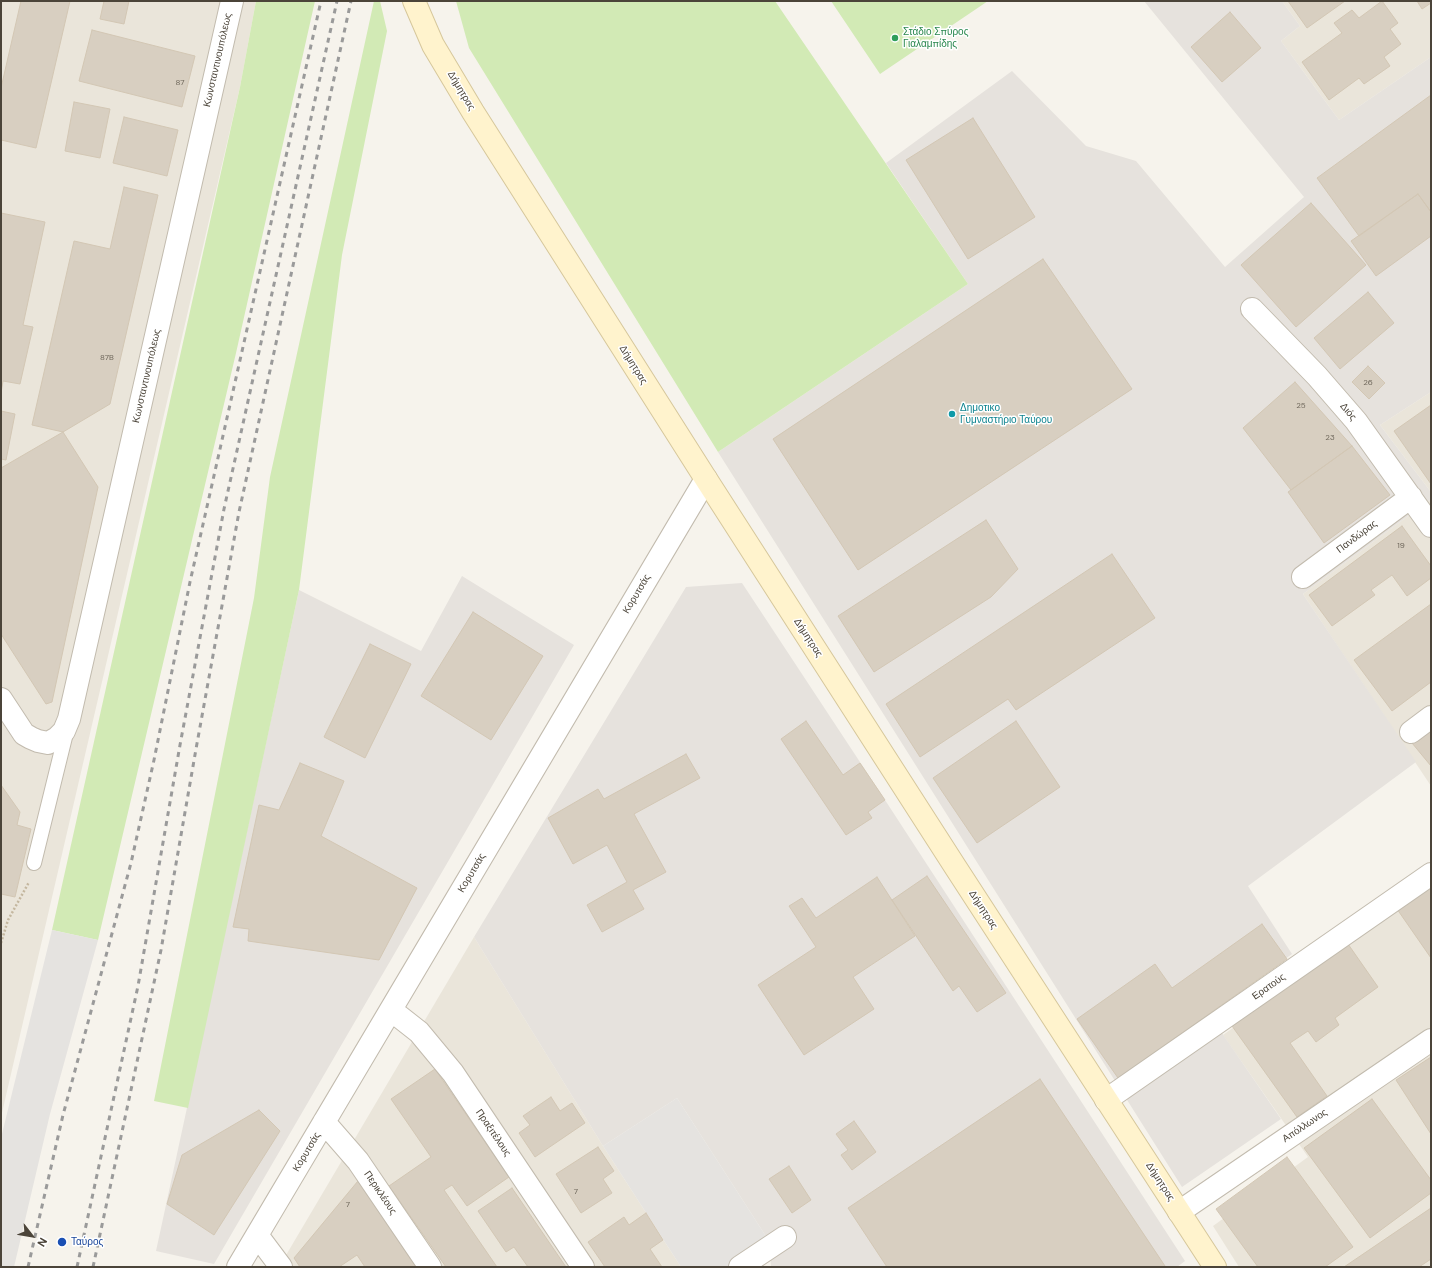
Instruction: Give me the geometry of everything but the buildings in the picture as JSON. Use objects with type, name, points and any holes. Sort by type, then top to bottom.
[{"type":"street","name":"Κωνσταντινουπόλεως","points":[[1,699],[24,734],[31,738],[48,743],[57,738],[64,731],[69,719],[232,1]]},
{"type":"street","name":"Δήμητρας","points":[[414,1],[433,45],[461,92],[706,479],[1213,1266]]},
{"type":"street","name":"Διός","points":[[1252,309],[1317,376],[1356,421],[1431,526]]},
{"type":"street","name":"Κορυτσάς","points":[[238,1267],[706,479]]},
{"type":"street","name":"Πανδώρας","points":[[1303,578],[1410,497]]},
{"type":"street","points":[[1411,732],[1431,717]]},
{"type":"street","name":"Ερατούς","points":[[1106,1100],[1431,874]]},
{"type":"street","name":"Πραξιτέλους","points":[[391,1010],[419,1032],[453,1073],[583,1267]]},
{"type":"street","name":"Απόλλωνος","points":[[1179,1212],[1431,1040]]},
{"type":"street","name":"Περικλέους","points":[[324,1122],[358,1161],[430,1267]]},
{"type":"street","points":[[257,1235],[281,1267]]},
{"type":"street","points":[[740,1267],[784,1237]]},
{"type":"lane","points":[[34,863],[69,719]]},
{"type":"path","points":[[1,943],[5,926],[30,880],[34,863]]},
{"type":"shaded area","points":[[1,1],[256,1],[240,87],[1,1117]]},
{"type":"shaded area","points":[[1144,1],[1282,1],[1300,26],[1281,41],[1339,120],[1431,57],[1431,392],[1380,425],[1431,492],[1431,499],[1303,594],[1416,762],[1248,886],[1292,954],[1209,1014],[1281,1119],[1182,1187],[718,452],[968,284],[886,163],[1012,71],[1086,146],[1136,161],[1225,267],[1304,197]]},
{"type":"shaded area","points":[[1282,1],[1431,1],[1431,57],[1339,120],[1281,41],[1300,26]]},
{"type":"shaded area","points":[[1431,392],[1431,492],[1380,425]]},
{"type":"shaded area","points":[[1431,499],[1431,786],[1303,594]]},
{"type":"shaded area","points":[[462,576],[574,645],[214,1264],[156,1251],[299,590],[421,651]]},
{"type":"shaded area","points":[[742,583],[1185,1261],[1177,1267],[771,1267],[769,1241],[677,1098],[603,1146],[474,937],[686,587]]},
{"type":"shaded area","points":[[1431,885],[1431,1267],[1239,1267],[1213,1226],[1308,1157],[1223,1035]]},
{"type":"shaded area","points":[[52,930],[98,940],[50,1114],[14,1267],[1,1267],[1,1138]]},
{"type":"shaded area","points":[[474,937],[603,1146],[681,1267],[279,1267]]},
{"type":"shaded area","points":[[677,1098],[769,1241],[730,1267],[681,1267],[603,1146]]},
{"type":"green space","points":[[256,1],[315,1],[236,353],[98,940],[52,930],[240,87]]},
{"type":"green space","points":[[374,1],[380,1],[387,31],[342,255],[299,590],[188,1108],[154,1101],[254,598],[270,477]]},
{"type":"green space","points":[[456,1],[775,1],[968,284],[718,452],[469,48]]},
{"type":"green space","name":"Στάδιο Σπύρος Γιαλαμπίδης","points":[[831,1],[988,1],[880,74]]},
{"type":"railway","points":[[28,1267],[63,1115],[131,863],[154,760],[190,582],[321,1]]},
{"type":"railway","points":[[77,1267],[138,986],[180,745],[224,509],[337,1]]},
{"type":"railway","points":[[93,1267],[161,950],[239,512],[351,1]]},
{"type":"place","name":"Στάδιο Σπύρος Γιαλαμπίδης","points":[[895,38]]},
{"type":"place","name":"Δημοτικο Γυμναστήριο Ταύρου","points":[[952,414]]},
{"type":"place","name":"Ταύρος","points":[[62,1242]]}]
